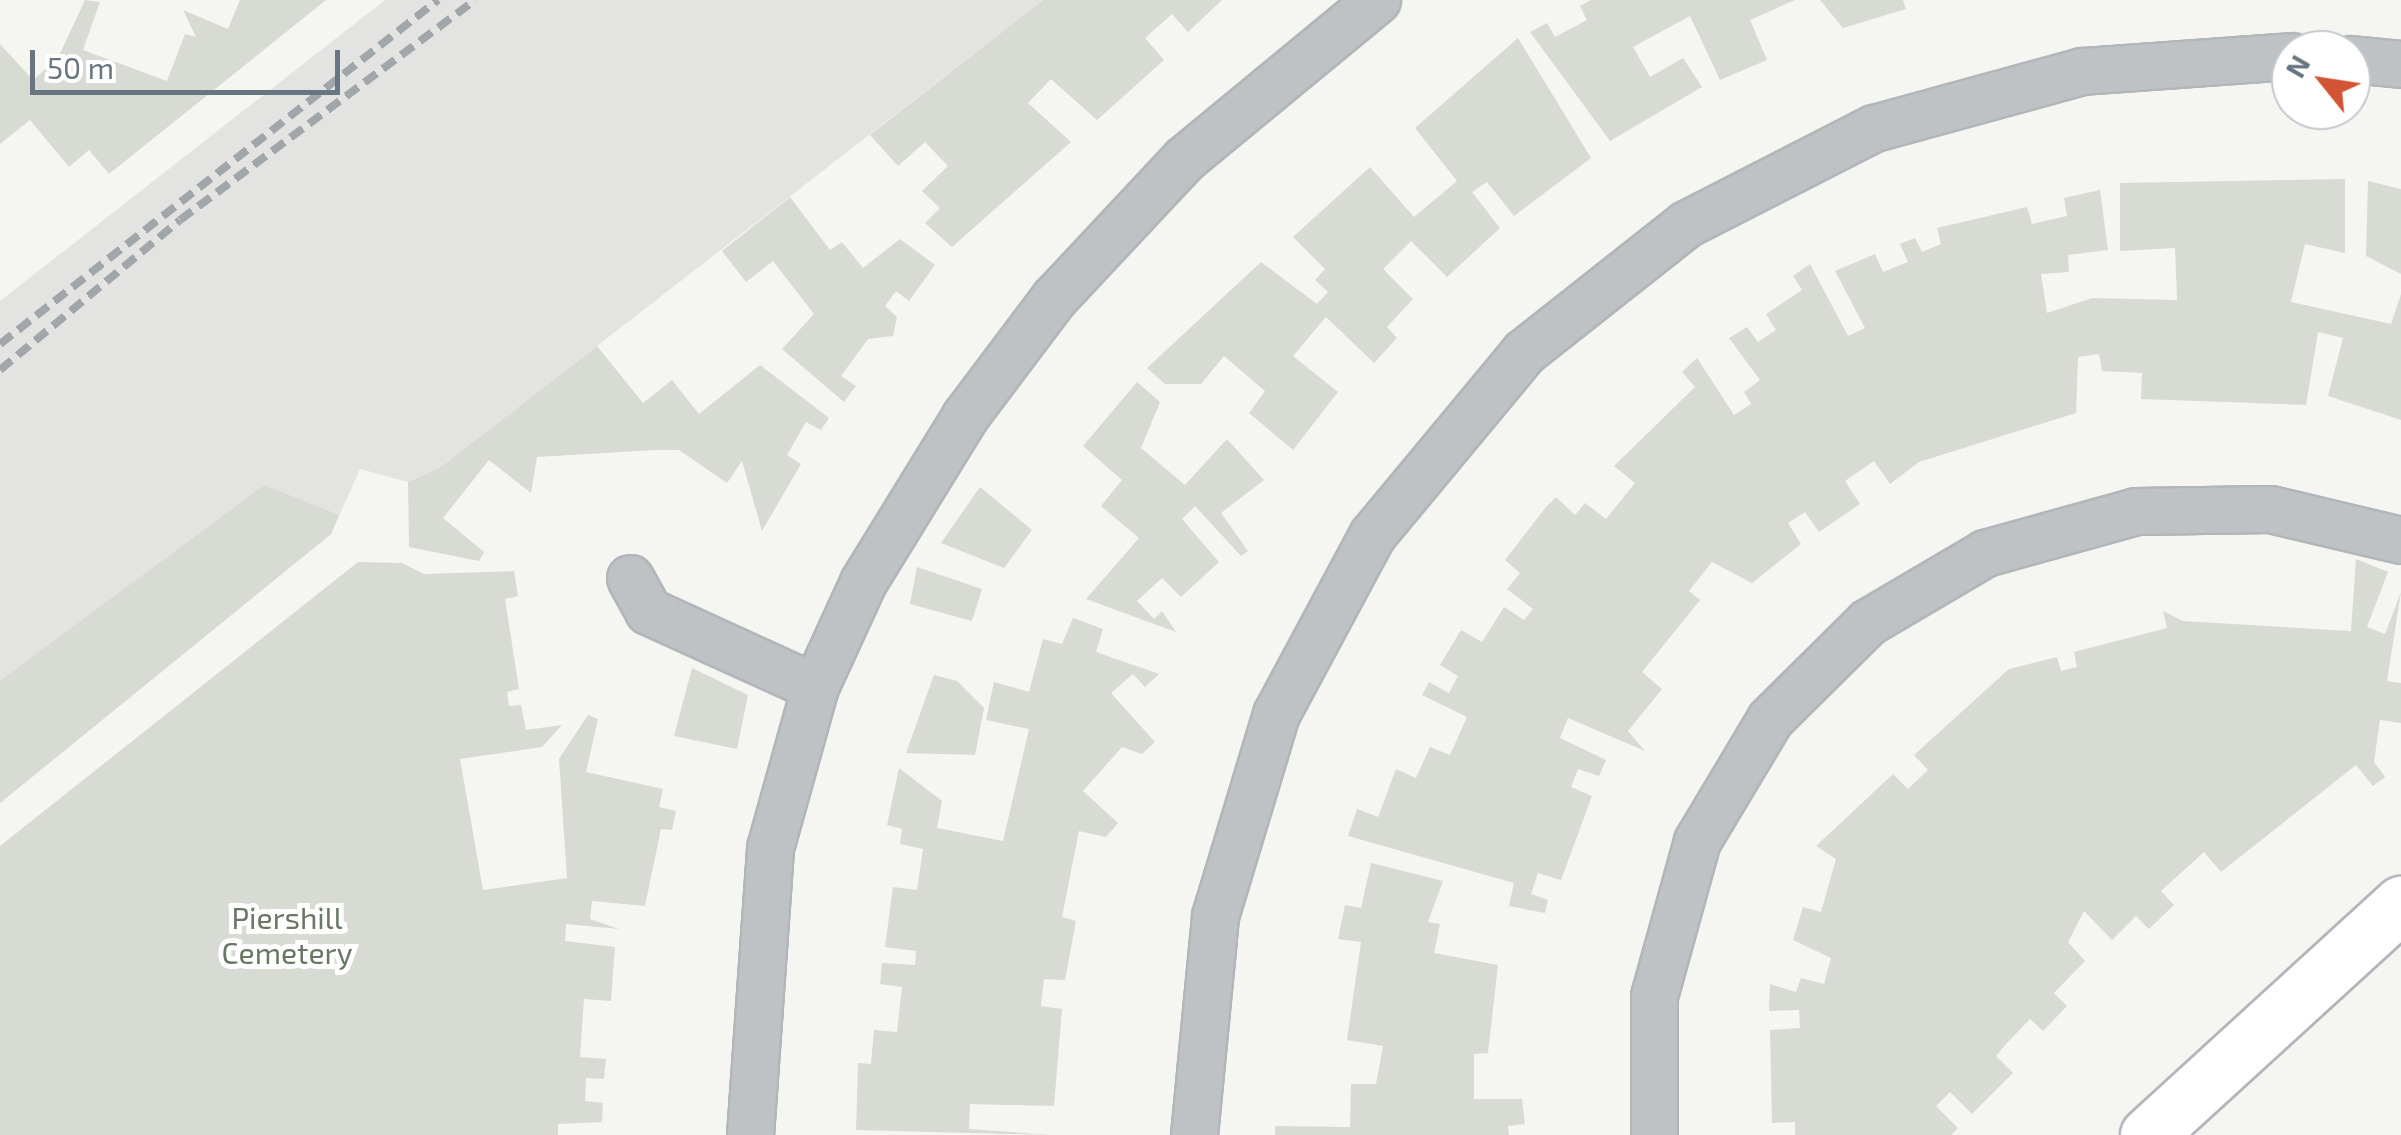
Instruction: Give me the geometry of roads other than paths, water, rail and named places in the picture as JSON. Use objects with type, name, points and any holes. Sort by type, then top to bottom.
[{"type":"street","points":[[750,1135],[770,848],[815,687],[927,473],[1054,298],[1184,158],[1377,0]]},
{"type":"street","points":[[1194,1135],[1215,916],[1276,714],[1372,535],[1524,352],[1686,224],[1874,128],[2082,71],[2271,57]]},
{"type":"street","points":[[2371,61],[2401,64]]},
{"type":"street","points":[[1654,1135],[1654,996],[1697,841],[1770,719],[1868,622],[1986,553],[2136,511],[2270,509],[2401,540]]},
{"type":"street","points":[[630,578],[648,611],[815,687]]},
{"type":"street","points":[[2148,1135],[2401,904]]},
{"type":"railway","points":[[0,344],[438,0]]},
{"type":"railway","points":[[0,370],[180,220],[475,0]]},
{"type":"park label","name":"Piershill Cemetery","points":[[287,934]]}]
